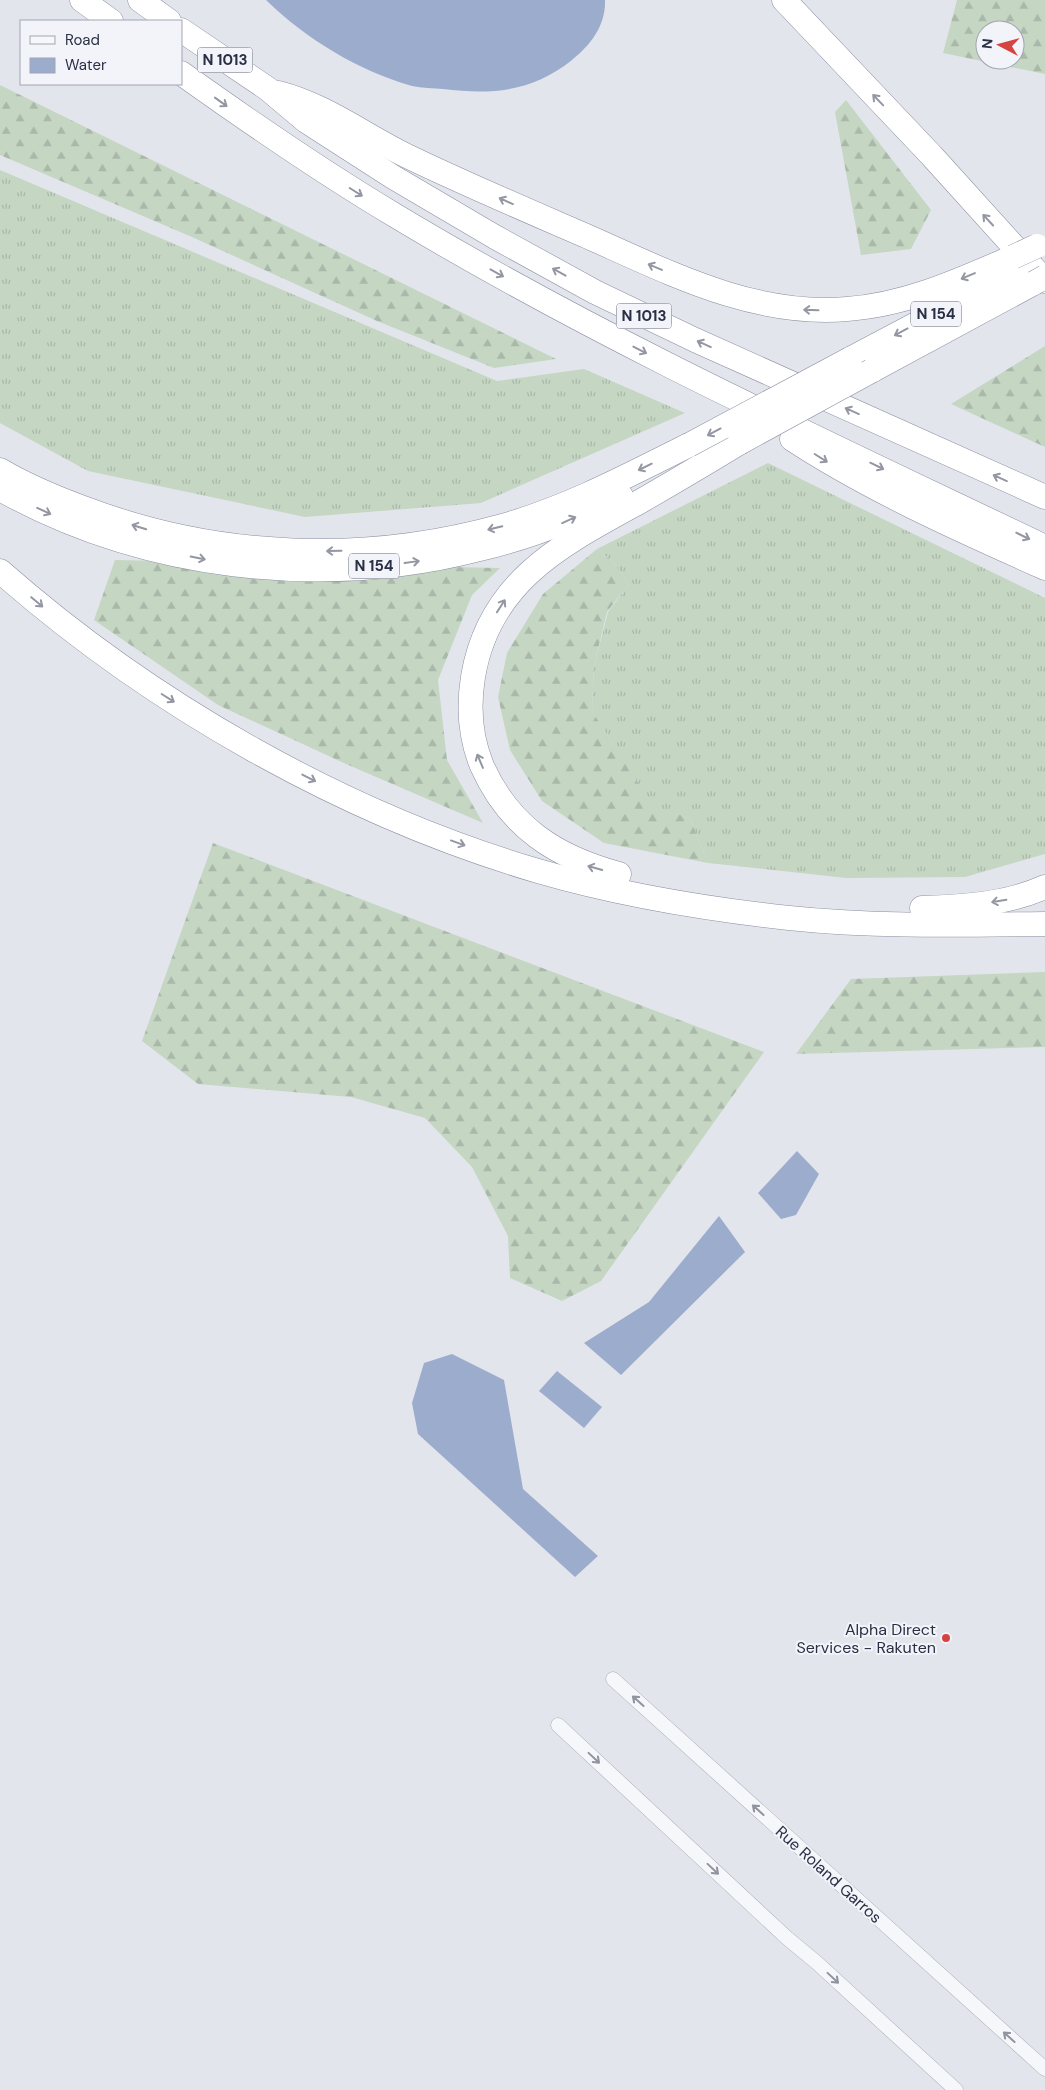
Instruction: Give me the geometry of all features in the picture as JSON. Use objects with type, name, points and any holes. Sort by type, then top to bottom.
[{"type":"highway","points":[[82,0],[109,20]]},
{"type":"highway","points":[[140,0],[168,20]]},
{"type":"highway","points":[[784,0],[932,156],[1032,273]]},
{"type":"highway","name":"N 1013","points":[[182,31],[268,89],[306,121],[392,177],[595,292],[695,340],[1045,497]]},
{"type":"highway","name":"N 1013","points":[[182,74],[281,144],[396,216],[605,332],[706,384],[1045,547]]},
{"type":"highway","points":[[268,89],[304,100],[405,155],[528,211],[674,275],[736,297],[808,310],[846,310],[894,302],[949,284],[1032,273]]},
{"type":"highway","name":"N 154","points":[[0,489],[49,514],[132,544],[222,563],[312,569],[360,567],[444,557],[526,536],[565,522],[739,443],[871,371],[1032,273],[1042,248]]},
{"type":"highway","name":"N 154","points":[[0,470],[54,497],[144,529],[190,540],[267,550],[304,552],[345,551],[421,544],[503,526],[601,487],[689,445],[850,359],[1032,273]]},
{"type":"highway","points":[[706,384],[827,462],[944,522],[1045,568]]},
{"type":"highway","points":[[739,443],[569,542],[530,571],[511,591],[496,614],[481,643],[475,664],[470,696],[471,728],[477,754],[491,785],[507,809],[527,830],[552,848],[588,866],[664,885],[730,896],[859,906],[954,907],[1006,900],[1045,887]]},
{"type":"highway","points":[[0,571],[52,614],[142,681],[241,743],[361,804],[428,832],[538,871],[648,897],[789,918],[896,923],[1045,924]]},
{"type":"street","name":"Rue Roland Garros","points":[[613,1678],[1045,2069]]},
{"type":"street","points":[[558,1725],[786,1938],[816,1962],[956,2090]]},
{"type":"green space","points":[[957,0],[1045,0],[1045,74],[1025,70],[1025,20],[975,20],[975,60],[943,53]]},
{"type":"green space","points":[[0,85],[556,359],[494,368],[377,321],[192,237],[0,155]]},
{"type":"green space","points":[[846,100],[931,210],[911,249],[861,255],[835,112]]},
{"type":"green space","points":[[0,170],[497,381],[584,369],[685,413],[481,503],[305,517],[88,471],[0,423]]},
{"type":"green space","points":[[1045,346],[1045,447],[951,404]]},
{"type":"green space","points":[[768,463],[1045,598],[1045,854],[965,877],[846,878],[708,863],[690,818],[653,807],[592,711],[594,666],[608,612],[629,584],[613,562],[597,549]]},
{"type":"green space","points":[[597,549],[613,562],[629,584],[607,612],[594,666],[592,711],[653,806],[690,818],[708,863],[604,843],[542,801],[510,750],[498,697],[507,653],[543,594]]},
{"type":"green space","points":[[115,560],[500,568],[472,595],[438,680],[447,760],[483,823],[346,764],[218,705],[94,620]]},
{"type":"green space","points":[[213,843],[764,1052],[601,1281],[562,1301],[510,1278],[508,1236],[472,1167],[425,1118],[351,1097],[198,1084],[142,1041]]},
{"type":"green space","points":[[1045,972],[1045,1047],[796,1054],[851,979]]},
{"type":"water","points":[[266,0],[605,0],[605,9],[600,26],[591,41],[572,60],[557,71],[527,85],[511,89],[478,92],[412,86],[372,72],[334,52],[298,28]]},
{"type":"water","points":[[797,1151],[819,1174],[796,1215],[781,1219],[758,1193]]},
{"type":"water","points":[[719,1216],[745,1252],[621,1375],[584,1343],[649,1302]]},
{"type":"water","points":[[452,1354],[504,1380],[523,1489],[598,1556],[575,1577],[418,1434],[412,1403],[424,1363]]},
{"type":"water","points":[[557,1371],[602,1407],[584,1428],[539,1391]]},
{"type":"place","name":"Alpha Direct Services - Rakuten","points":[[946,1638]]}]
